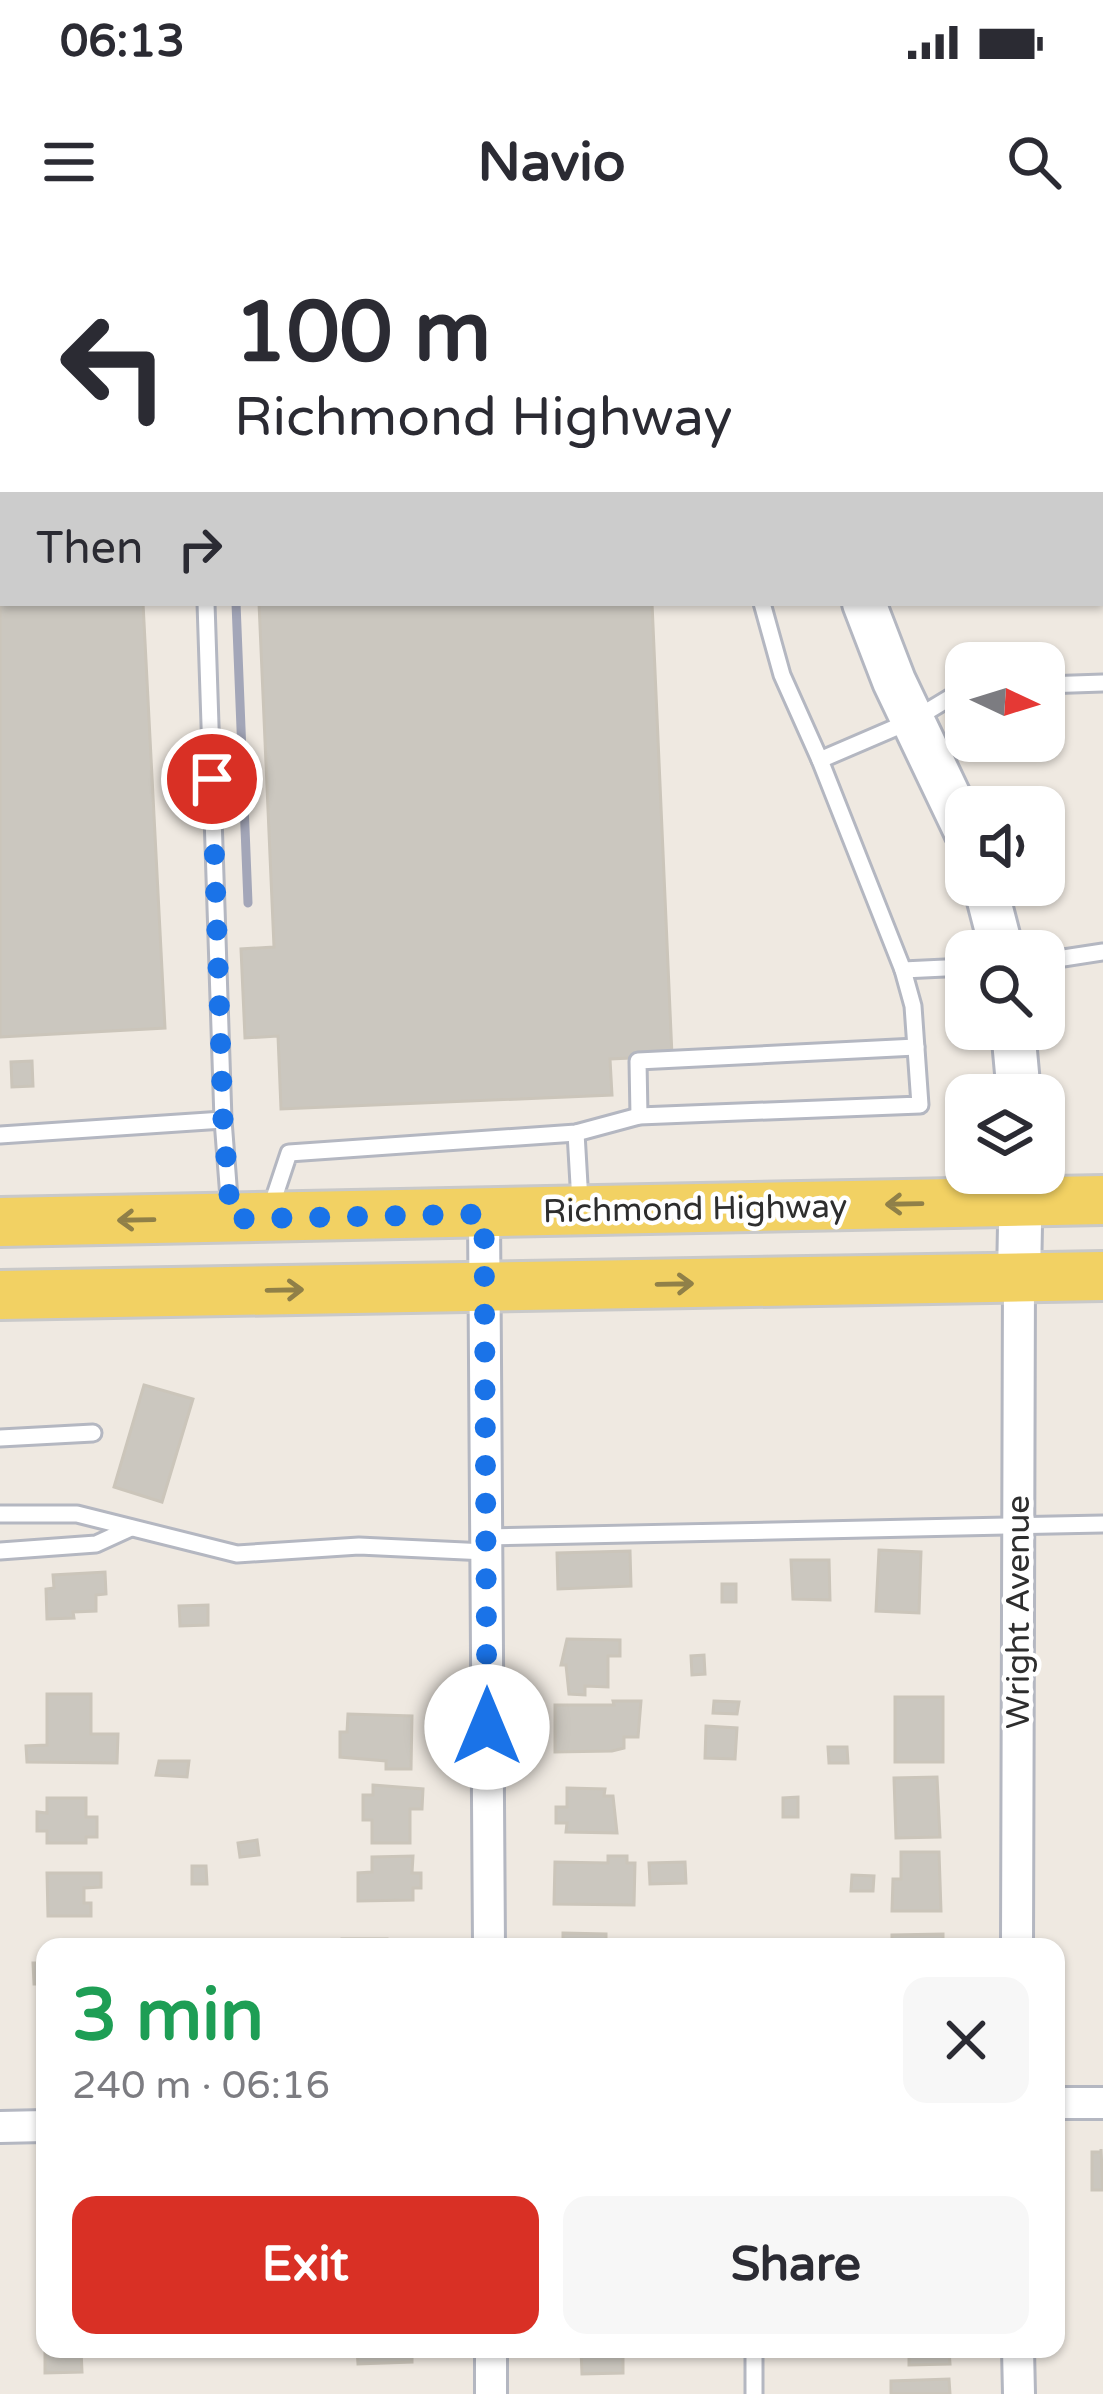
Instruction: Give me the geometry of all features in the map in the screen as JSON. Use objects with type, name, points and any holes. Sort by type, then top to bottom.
[{"type":"main road","name":"Richmond Highway","points":[[0,1222],[580,1212],[945,1191]]},
{"type":"main road","name":"Richmond Highway","points":[[1065,1194],[1103,1200]]},
{"type":"main road","points":[[0,1295],[1103,1276]]},
{"type":"street","points":[[865,606],[945,788]]},
{"type":"street","points":[[1019,1278],[1021,1194]]},
{"type":"street","points":[[484,1214],[489,1938]]},
{"type":"street","name":"Wright Avenue","points":[[1017,1938],[1019,1278]]},
{"type":"street","points":[[1065,2103],[1103,2103]]},
{"type":"street","points":[[0,2127],[36,2126]]},
{"type":"street","points":[[491,2358],[491,2394]]},
{"type":"street","points":[[1018,2358],[1019,2394]]},
{"type":"lane","points":[[206,606],[223,1120],[249,1218]]},
{"type":"lane","points":[[249,1218],[289,1153],[576,1133],[639,1116],[920,1105],[913,1006],[902,970],[782,675],[763,606]]},
{"type":"lane","points":[[1065,684],[1103,683]]},
{"type":"lane","points":[[820,760],[913,720],[945,701]]},
{"type":"lane","points":[[1065,958],[1103,952]]},
{"type":"lane","points":[[902,970],[945,968]]},
{"type":"lane","points":[[639,1116],[638,1061],[916,1047]]},
{"type":"lane","points":[[0,1135],[223,1120]]},
{"type":"lane","points":[[576,1133],[580,1212]]},
{"type":"lane","points":[[0,1438],[93,1433]]},
{"type":"lane","points":[[0,1514],[77,1514],[237,1554],[358,1546],[1103,1524]]},
{"type":"lane","points":[[0,1551],[96,1544],[133,1527]]},
{"type":"lane","points":[[754,2358],[754,2394]]},
{"type":"building","points":[[0,606],[143,606],[165,1028],[0,1037]]},
{"type":"building","points":[[259,606],[652,606],[672,1056],[610,1059],[612,1095],[281,1109],[278,1036],[245,1038],[241,949],[274,947]]},
{"type":"building","points":[[32,1061],[33,1086],[12,1087],[11,1062]]},
{"type":"building","points":[[144,1385],[193,1399],[162,1502],[114,1487]]},
{"type":"building","points":[[879,1550],[921,1552],[919,1613],[876,1611]]},
{"type":"building","points":[[630,1551],[631,1586],[558,1589],[557,1553]]},
{"type":"building","points":[[791,1560],[829,1560],[830,1600],[793,1599]]},
{"type":"building","points":[[105,1572],[106,1594],[96,1595],[96,1611],[47,1619],[46,1589],[54,1588],[53,1575]]},
{"type":"building","points":[[722,1584],[736,1584],[736,1602],[722,1602]]},
{"type":"building","points":[[208,1605],[208,1625],[180,1626],[179,1606]]},
{"type":"building","points":[[567,1639],[620,1640],[620,1656],[608,1656],[608,1687],[585,1686],[585,1695],[569,1694],[566,1665],[561,1665]]},
{"type":"building","points":[[704,1655],[705,1674],[692,1675],[691,1656]]},
{"type":"building","points":[[47,1694],[91,1694],[91,1734],[118,1734],[117,1763],[27,1762],[26,1746],[47,1745]]},
{"type":"building","points":[[895,1697],[943,1697],[943,1762],[895,1762]]},
{"type":"building","points":[[613,1701],[641,1701],[638,1737],[624,1737],[624,1748],[612,1751],[555,1752],[555,1705],[614,1705]]},
{"type":"building","points":[[714,1701],[739,1702],[737,1714],[713,1713]]},
{"type":"building","points":[[348,1714],[412,1716],[411,1769],[386,1769],[386,1761],[340,1757],[340,1732],[347,1732]]},
{"type":"building","points":[[706,1726],[737,1728],[735,1759],[705,1758]]},
{"type":"building","points":[[828,1747],[847,1747],[848,1763],[829,1763]]},
{"type":"building","points":[[159,1761],[189,1761],[187,1777],[156,1775]]},
{"type":"building","points":[[937,1777],[940,1837],[896,1838],[894,1778]]},
{"type":"building","points":[[373,1785],[423,1789],[422,1809],[410,1809],[410,1843],[372,1843],[372,1820],[363,1820],[363,1795],[373,1795]]},
{"type":"building","points":[[567,1788],[605,1789],[604,1796],[613,1796],[617,1833],[566,1832],[567,1823],[556,1823],[556,1807],[567,1807]]},
{"type":"building","points":[[798,1797],[798,1817],[783,1817],[783,1798]]},
{"type":"building","points":[[47,1798],[86,1798],[86,1817],[97,1817],[97,1837],[86,1837],[86,1843],[47,1843],[47,1831],[37,1831],[37,1812],[47,1813]]},
{"type":"building","points":[[257,1840],[259,1855],[240,1857],[238,1843]]},
{"type":"building","points":[[901,1852],[939,1852],[941,1911],[892,1911],[893,1879],[901,1879]]},
{"type":"building","points":[[413,1856],[412,1873],[421,1873],[421,1888],[413,1888],[413,1900],[358,1901],[358,1873],[372,1872],[372,1857]]},
{"type":"building","points":[[608,1856],[627,1856],[627,1863],[635,1863],[634,1905],[554,1904],[555,1862],[608,1863]]},
{"type":"building","points":[[685,1862],[686,1883],[650,1884],[649,1863]]},
{"type":"building","points":[[192,1866],[206,1866],[207,1884],[192,1884]]},
{"type":"building","points":[[47,1873],[101,1873],[101,1887],[84,1888],[84,1903],[91,1903],[91,1916],[48,1916]]},
{"type":"building","points":[[852,1875],[874,1876],[873,1891],[851,1891]]},
{"type":"building","points":[[563,1933],[606,1934],[606,1938],[563,1938]]},
{"type":"building","points":[[943,1934],[943,1938],[892,1938]]},
{"type":"building","points":[[1101,2149],[1103,2190],[1092,2190],[1092,2152]]},
{"type":"building","points":[[45,2358],[81,2358],[82,2372],[45,2373]]},
{"type":"building","points":[[358,2358],[412,2358],[412,2362],[358,2364]]},
{"type":"building","points":[[581,2358],[623,2358],[623,2373],[582,2374]]},
{"type":"building","points":[[909,2358],[950,2358],[950,2364],[909,2365]]},
{"type":"building","points":[[949,2379],[950,2394],[891,2394],[891,2381]]},
{"type":"railway","points":[[236,606],[248,903]]},
{"type":"route","points":[[212,779],[223,1120],[231,1219],[484,1214],[487,1727]]}]
